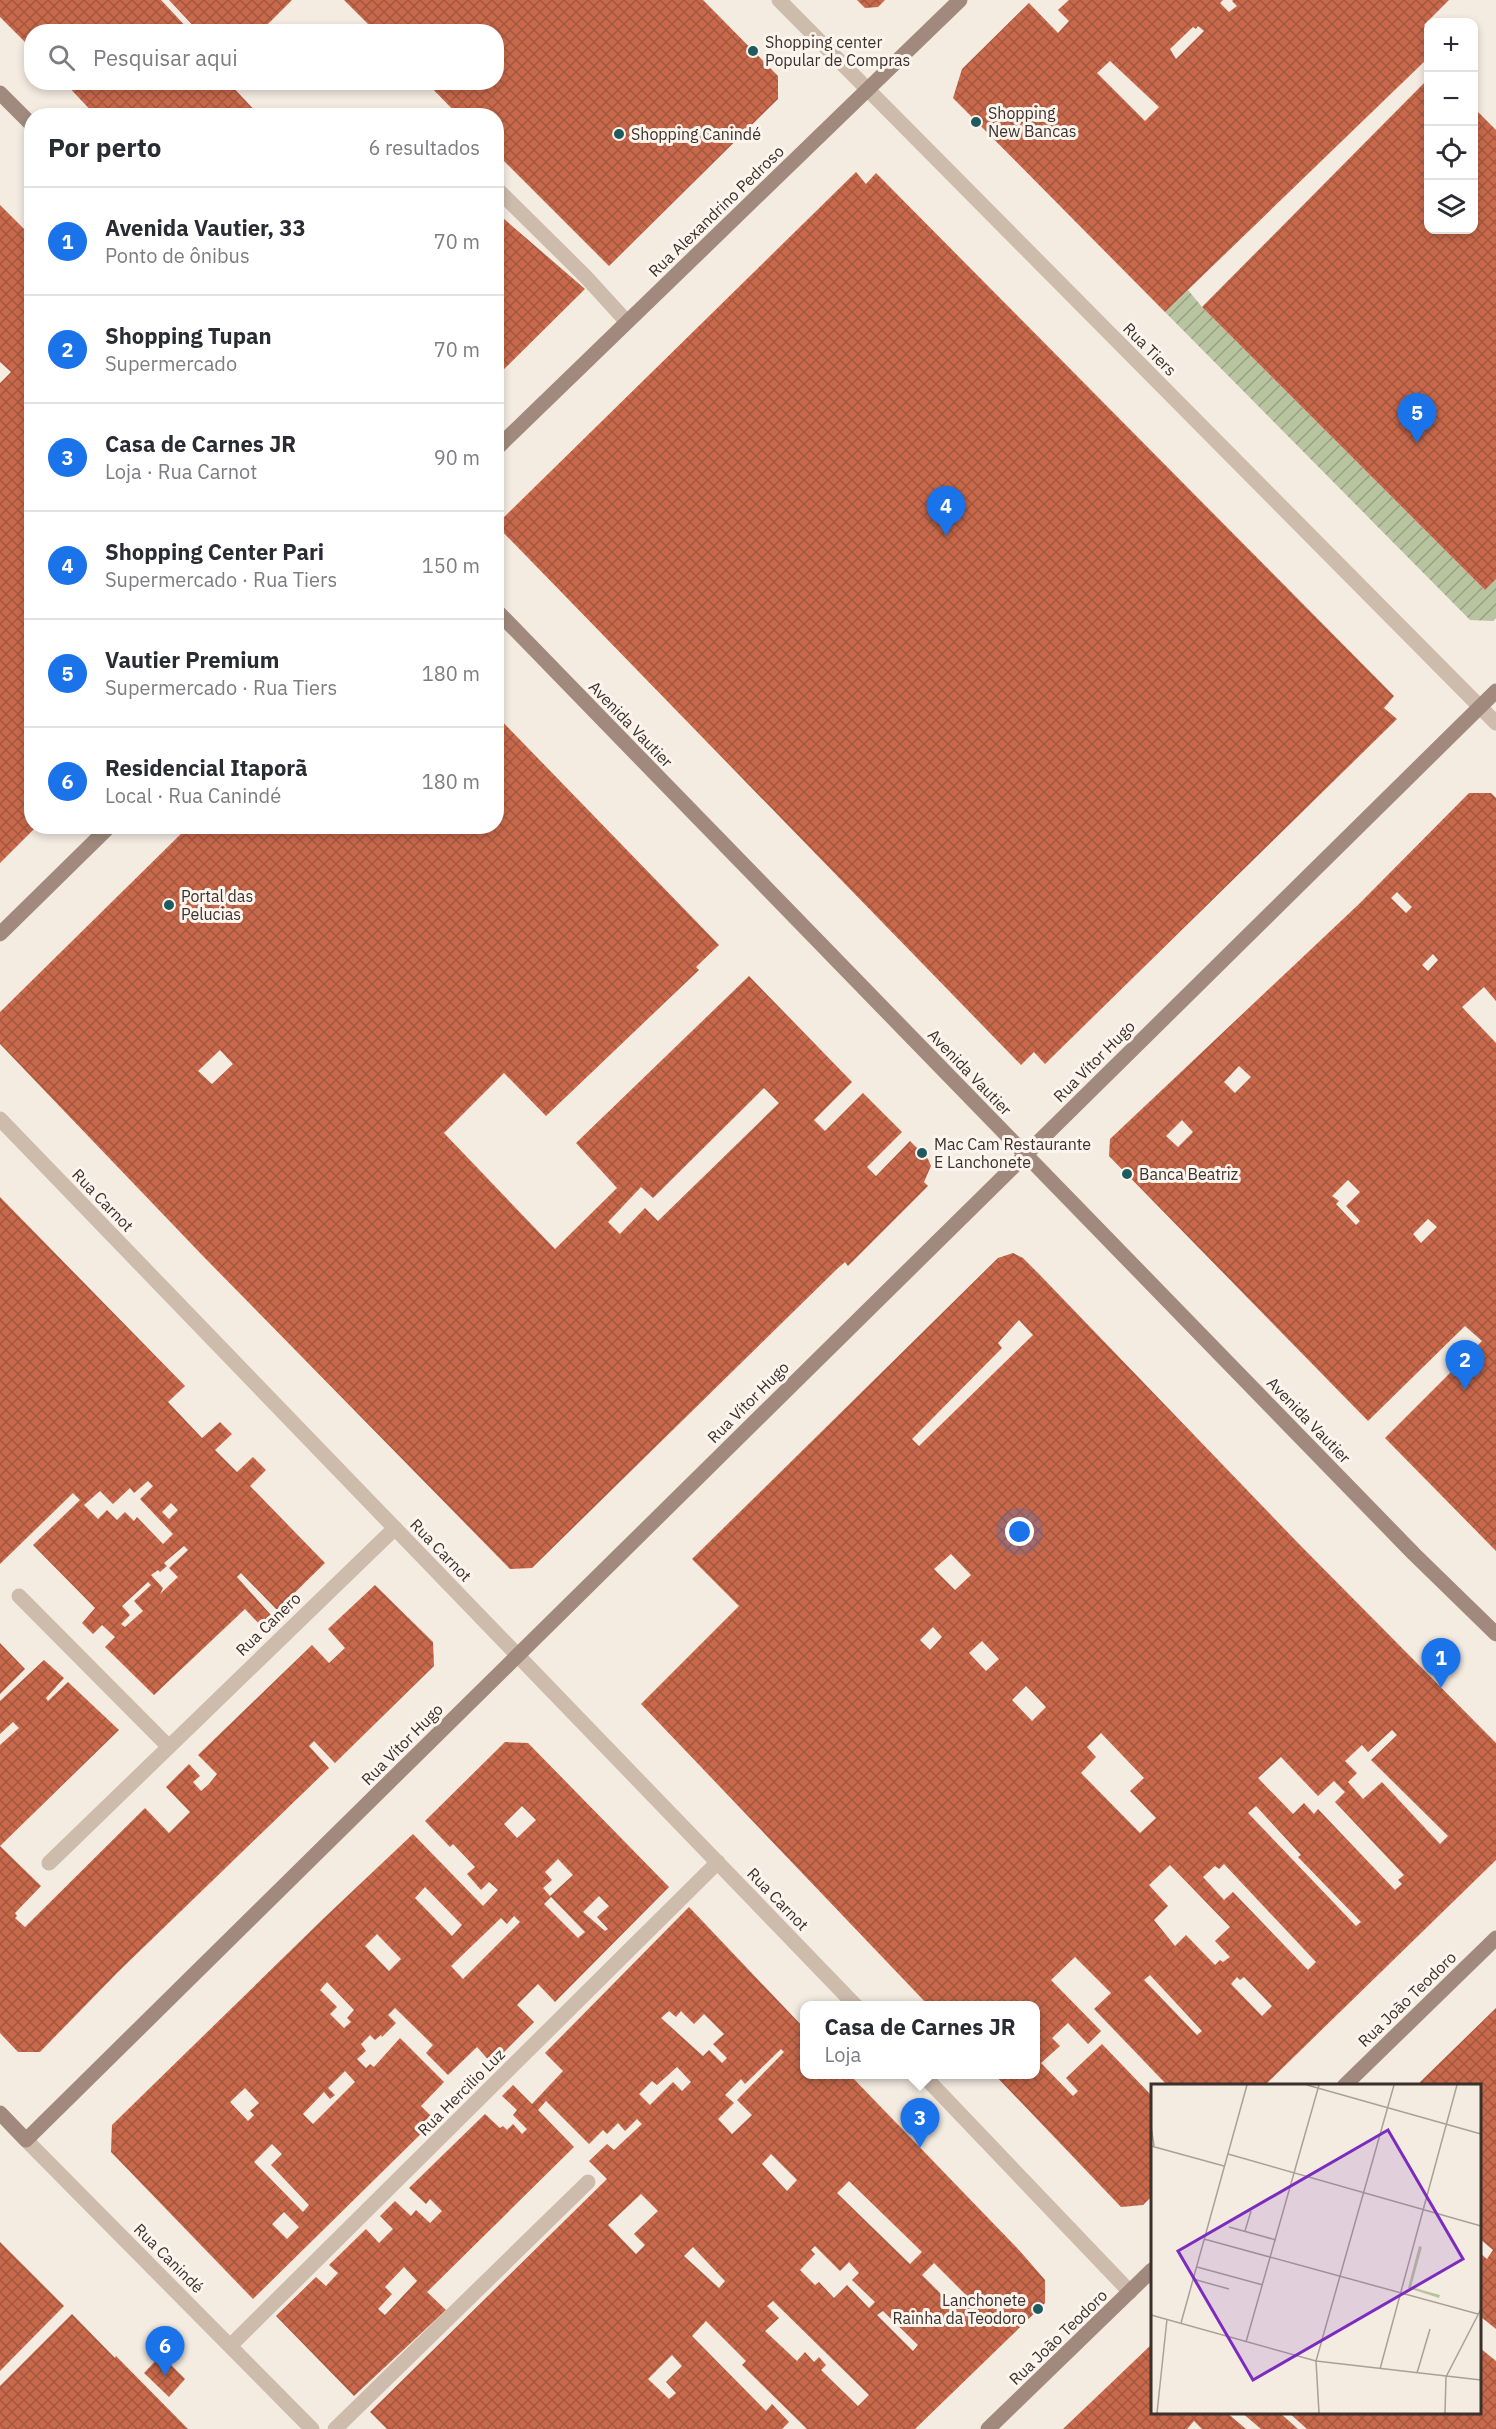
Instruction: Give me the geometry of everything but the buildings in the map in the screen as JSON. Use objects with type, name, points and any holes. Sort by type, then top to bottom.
[{"type":"street","name":"Rua Tiers","points":[[779,0],[1496,723]]},
{"type":"street","name":"Rua Alexandrino Pedroso","points":[[504,441],[960,0]]},
{"type":"street","points":[[0,93],[24,117]]},
{"type":"street","points":[[504,196],[586,277],[627,322]]},
{"type":"street","name":"Avenida Vautier","points":[[504,618],[1406,1545],[1496,1634]]},
{"type":"street","name":"Rua Vítor Hugo","points":[[26,2140],[1496,691]]},
{"type":"street","points":[[0,934],[102,834]]},
{"type":"street","name":"Rua Carnot","points":[[0,1119],[851,2001]]},
{"type":"street","name":"Rua Canero","points":[[49,1863],[395,1528]]},
{"type":"street","points":[[19,1596],[169,1747]]},
{"type":"street","name":"Rua Hercilio Luz","points":[[230,2346],[718,1862]]},
{"type":"street","name":"Rua João Teodoro","points":[[1345,2084],[1496,1938]]},
{"type":"street","points":[[927,2079],[1130,2292]]},
{"type":"street","name":"Rua Canindé","points":[[0,2113],[312,2429]]},
{"type":"street","points":[[335,2429],[588,2182]]},
{"type":"street","name":"Rua João Teodoro","points":[[988,2429],[1151,2271]]},
{"type":"green space","points":[[1188,290],[1202,307],[1485,590],[1496,579],[1496,618],[1493,621],[1470,620],[1165,312]]},
{"type":"place","name":"Shopping center Popular de Compras","points":[[753,51]]},
{"type":"place","name":"Shopping New Bancas","points":[[976,122]]},
{"type":"place","name":"Shopping Canindé","points":[[619,134]]},
{"type":"place","name":"Vautier Premium","points":[[1417,443]]},
{"type":"place","name":"Shopping Center Pari","points":[[946,536]]},
{"type":"place","name":"Portal das Pelucias","points":[[169,905]]},
{"type":"place","name":"Mac Cam Restaurante E Lanchonete","points":[[922,1153]]},
{"type":"place","name":"Banca Beatriz","points":[[1127,1174]]},
{"type":"place","name":"Shopping Tupan","points":[[1465,1390]]},
{"type":"place","name":"Avenida Vautier, 33","points":[[1441,1688]]},
{"type":"place","name":"Casa de Carnes JR","points":[[920,2148]]},
{"type":"place","name":"Lanchonete Rainha da Teodoro","points":[[1038,2309]]},
{"type":"place","name":"Residencial Itaporã","points":[[165,2376]]}]
